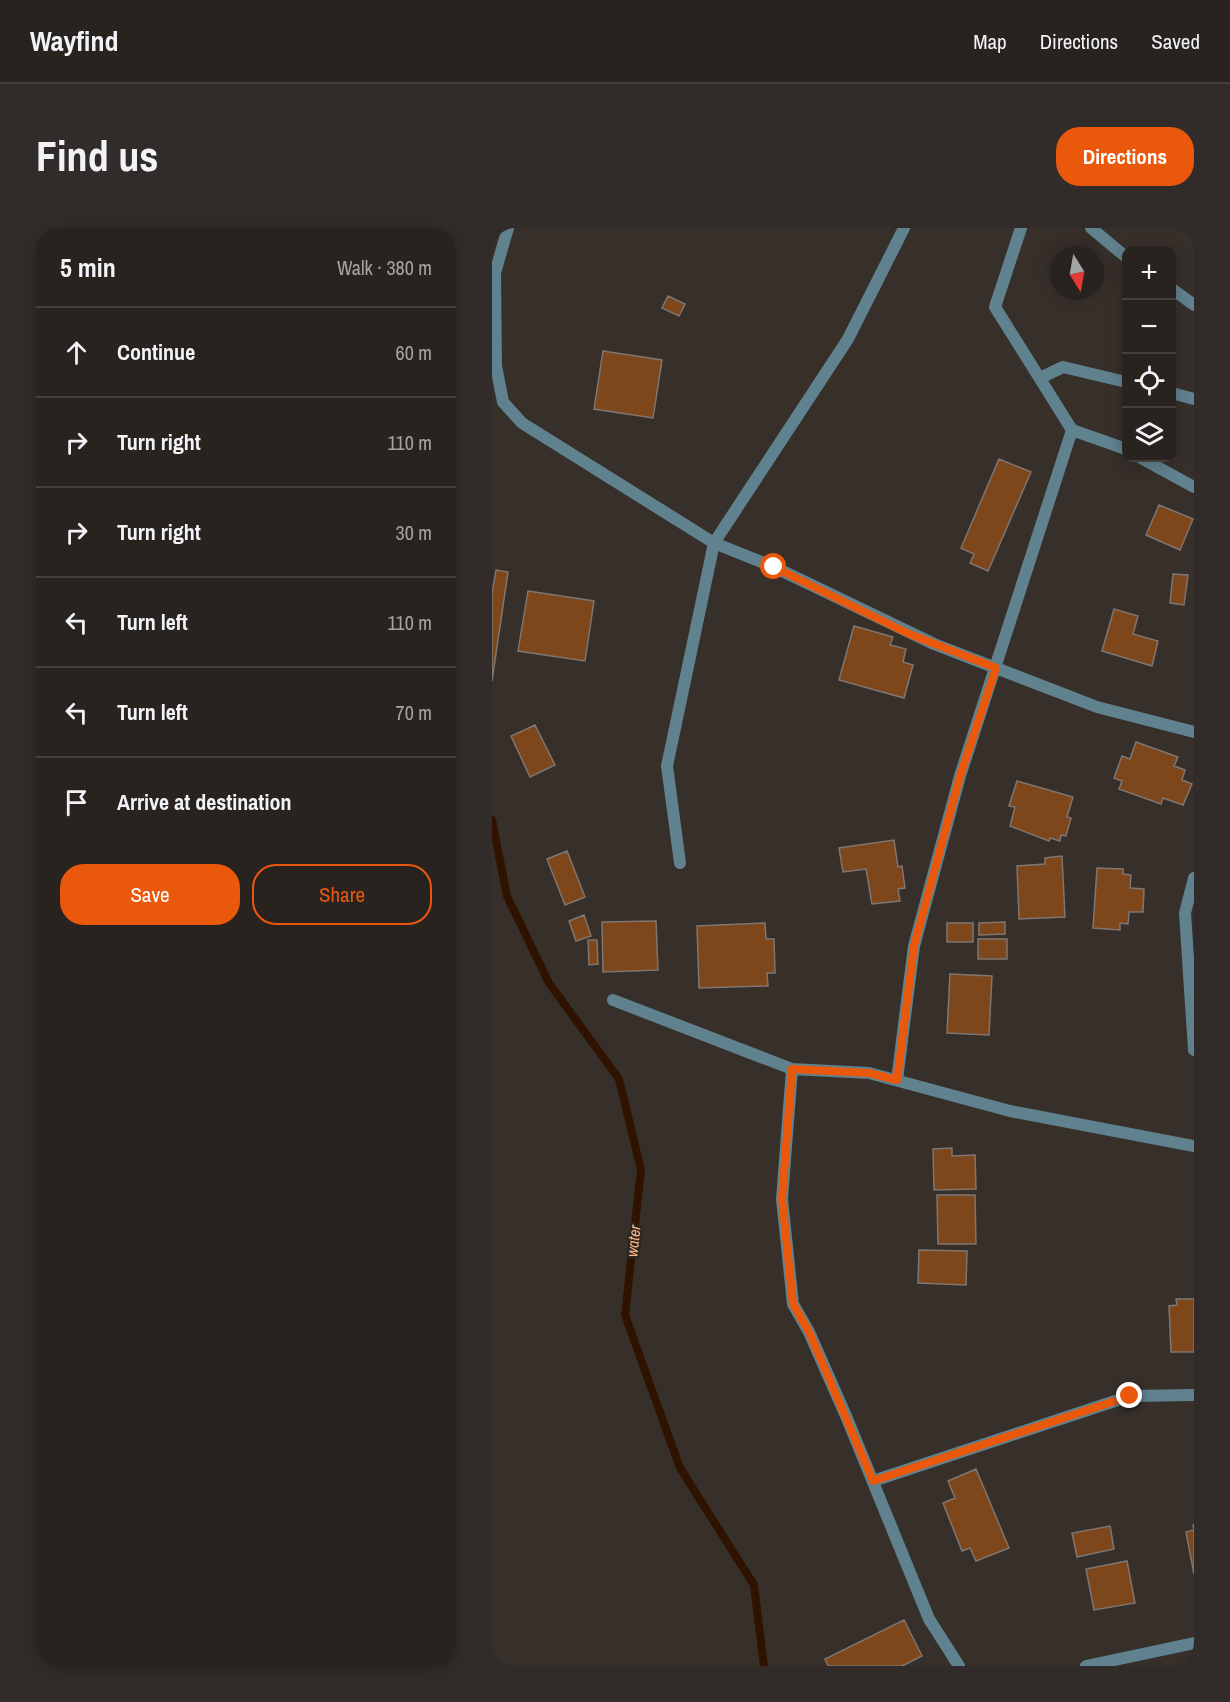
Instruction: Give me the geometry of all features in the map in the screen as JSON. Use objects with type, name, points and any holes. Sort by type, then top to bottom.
[{"type":"street","points":[[508,228],[495,273],[496,366],[503,402],[522,423],[714,543],[774,567],[907,633],[1097,707],[1194,732]]},
{"type":"street","points":[[680,863],[667,766],[714,543],[848,339],[904,228]]},
{"type":"street","points":[[1021,228],[995,307],[1072,430],[1122,448]]},
{"type":"street","points":[[1091,228],[1122,254]]},
{"type":"street","points":[[1176,292],[1194,305]]},
{"type":"street","points":[[1040,378],[1063,367],[1122,381]]},
{"type":"street","points":[[1176,394],[1194,399]]},
{"type":"street","points":[[897,1080],[914,946],[960,776],[1072,430]]},
{"type":"street","points":[[1149,462],[1194,487]]},
{"type":"street","points":[[1194,878],[1185,913],[1194,1050]]},
{"type":"street","points":[[613,1000],[792,1069],[869,1073],[1010,1111],[1194,1146]]},
{"type":"street","points":[[792,1069],[782,1199],[793,1304],[809,1332],[929,1618],[959,1666]]},
{"type":"street","points":[[873,1481],[1130,1396],[1194,1395]]},
{"type":"street","points":[[1086,1666],[1194,1644]]},
{"type":"building","points":[[668,296],[685,304],[679,316],[662,308]]},
{"type":"building","points":[[603,351],[662,360],[653,418],[594,409]]},
{"type":"building","points":[[999,459],[1031,472],[988,571],[970,563],[974,554],[961,548]]},
{"type":"building","points":[[1159,505],[1193,519],[1180,550],[1146,535]]},
{"type":"building","points":[[496,570],[508,572],[492,681],[492,594]]},
{"type":"building","points":[[1173,574],[1188,575],[1184,605],[1170,603]]},
{"type":"building","points":[[528,591],[594,601],[585,661],[518,651]]},
{"type":"building","points":[[1114,609],[1138,616],[1133,634],[1158,641],[1152,666],[1102,651]]},
{"type":"building","points":[[854,626],[893,637],[890,645],[906,649],[903,662],[913,665],[904,698],[839,680]]},
{"type":"building","points":[[535,725],[555,765],[530,777],[511,736]]},
{"type":"building","points":[[1136,742],[1178,757],[1174,766],[1185,770],[1182,780],[1192,784],[1183,805],[1163,798],[1161,804],[1119,789],[1122,781],[1114,778],[1122,756],[1130,759]]},
{"type":"building","points":[[1017,781],[1073,797],[1067,817],[1071,818],[1066,836],[1061,835],[1060,841],[1050,838],[1049,841],[1010,826],[1015,807],[1009,806]]},
{"type":"building","points":[[894,840],[898,867],[902,866],[905,888],[898,889],[900,901],[872,904],[866,869],[843,872],[839,848]]},
{"type":"building","points":[[567,851],[585,897],[565,905],[547,859]]},
{"type":"building","points":[[1062,856],[1065,917],[1019,919],[1017,866],[1045,864],[1045,858]]},
{"type":"building","points":[[1097,868],[1123,869],[1123,874],[1131,875],[1130,888],[1144,889],[1143,912],[1129,912],[1128,924],[1120,923],[1120,930],[1093,928]]},
{"type":"building","points":[[584,915],[591,936],[576,941],[569,921]]},
{"type":"building","points":[[656,921],[658,970],[603,972],[602,922]]},
{"type":"building","points":[[1005,922],[1005,934],[979,935],[979,923]]},
{"type":"building","points":[[765,923],[766,939],[774,939],[775,973],[767,973],[768,986],[699,988],[697,926]]},
{"type":"building","points":[[947,923],[973,923],[973,942],[947,942]]},
{"type":"building","points":[[978,939],[1007,939],[1007,959],[978,959]]},
{"type":"building","points":[[588,940],[597,940],[598,964],[589,965]]},
{"type":"building","points":[[950,974],[992,976],[989,1035],[947,1033]]},
{"type":"building","points":[[952,1148],[952,1156],[975,1155],[976,1189],[934,1190],[933,1149]]},
{"type":"building","points":[[937,1195],[975,1195],[976,1244],[938,1244]]},
{"type":"building","points":[[919,1250],[967,1251],[966,1285],[918,1283]]},
{"type":"building","points":[[1176,1299],[1194,1299],[1194,1352],[1171,1352],[1169,1306],[1177,1305]]},
{"type":"building","points":[[976,1469],[1009,1548],[976,1561],[970,1548],[962,1551],[943,1503],[955,1498],[948,1481]]},
{"type":"building","points":[[1110,1526],[1114,1549],[1077,1557],[1072,1533]]},
{"type":"building","points":[[1194,1530],[1194,1574],[1186,1532]]},
{"type":"building","points":[[1127,1561],[1135,1603],[1094,1610],[1086,1569]]},
{"type":"building","points":[[904,1620],[922,1656],[902,1666],[828,1666],[825,1659]]},
{"type":"waterway","name":"water","points":[[492,820],[507,896],[549,983],[619,1079],[641,1170],[625,1315],[680,1468],[754,1585],[764,1666]]},
{"type":"route","points":[[774,567],[907,633],[996,668],[960,776],[914,946],[897,1080],[869,1073],[792,1069],[782,1199],[793,1282],[793,1304],[809,1332],[873,1481],[1130,1396]]}]
